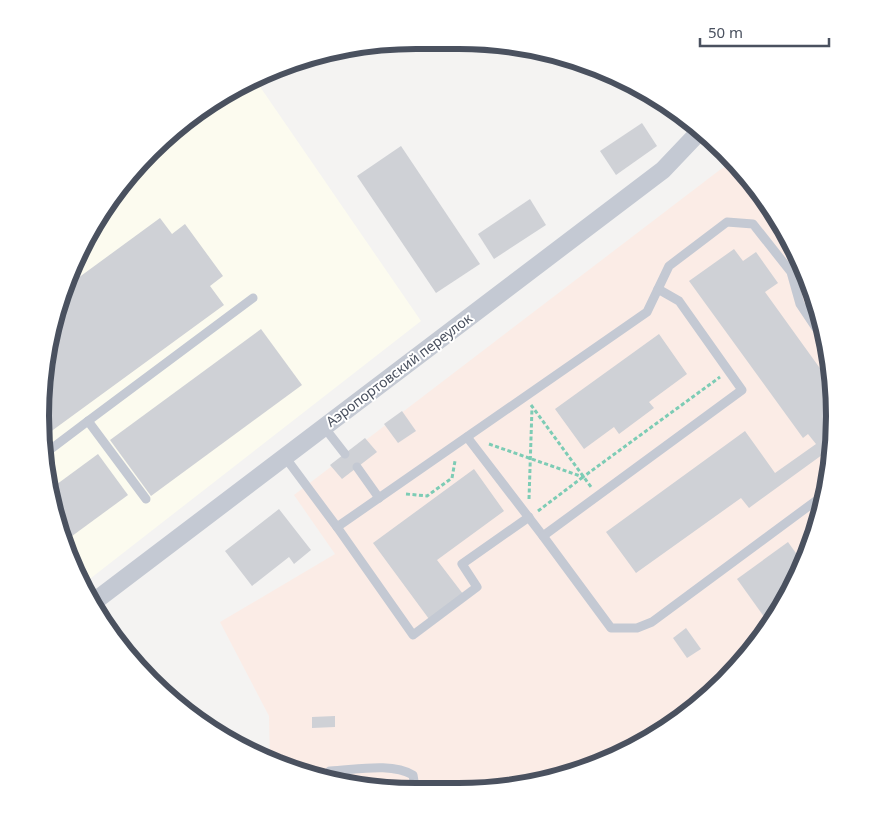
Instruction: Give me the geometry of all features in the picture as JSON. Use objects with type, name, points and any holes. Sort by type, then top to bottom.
[{"type":"street","name":"Аэропортовский переулок","points":[[98,599],[663,170],[696,136]]},
{"type":"lane","points":[[337,527],[647,312],[669,266],[727,222],[754,224],[791,272],[800,304],[815,327]]},
{"type":"lane","points":[[543,536],[742,390],[679,300],[658,289]]},
{"type":"lane","points":[[51,449],[253,298]]},
{"type":"lane","points":[[88,421],[146,499]]},
{"type":"lane","points":[[324,427],[344,454]]},
{"type":"lane","points":[[467,437],[611,628],[637,628],[652,622],[816,500]]},
{"type":"lane","points":[[285,457],[413,635],[477,587],[462,564],[529,517]]},
{"type":"lane","points":[[357,467],[383,495]]},
{"type":"lane","points":[[330,773],[330,771],[394,768],[413,775],[414,783]]},
{"type":"path","points":[[529,517],[728,371]]},
{"type":"path","points":[[525,397],[597,496]]},
{"type":"path","points":[[529,517],[532,407]]},
{"type":"path","points":[[467,437],[583,477]]},
{"type":"path","points":[[383,495],[427,496],[452,478],[458,443]]},
{"type":"shaded area","points":[[259,85],[421,321],[88,580],[68,534],[61,511],[52,464],[49,416],[50,392],[52,368],[61,321],[77,275],[98,232],[111,212],[125,192],[156,156],[192,125],[232,98]]},
{"type":"shaded area","points":[[728,166],[750,192],[777,232],[798,275],[814,321],[823,368],[825,392],[826,416],[823,464],[814,511],[807,534],[788,578],[777,600],[750,640],[719,676],[683,707],[663,721],[643,734],[600,755],[554,771],[507,780],[483,782],[392,782],[368,780],[321,771],[270,753],[269,716],[220,622],[335,554],[294,495]]},
{"type":"building","points":[[642,123],[657,146],[616,175],[600,151]]},
{"type":"building","points":[[401,146],[480,264],[436,293],[357,176]]},
{"type":"building","points":[[530,199],[546,225],[494,259],[478,234]]},
{"type":"building","points":[[160,218],[172,234],[185,224],[223,276],[210,286],[224,305],[50,432],[52,368],[61,321],[75,280]]},
{"type":"building","points":[[734,249],[743,261],[756,252],[778,283],[765,292],[823,373],[826,416],[824,454],[749,508],[741,498],[636,573],[606,532],[745,431],[775,473],[816,444],[808,434],[803,438],[689,281]]},
{"type":"building","points":[[261,329],[302,385],[151,496],[110,440]]},
{"type":"building","points":[[659,334],[687,374],[649,402],[654,408],[619,434],[614,427],[584,449],[555,409]]},
{"type":"building","points":[[402,411],[416,431],[398,443],[384,424]]},
{"type":"building","points":[[365,438],[377,452],[342,479],[330,465]]},
{"type":"building","points":[[98,454],[128,495],[70,538],[56,485]]},
{"type":"building","points":[[474,469],[504,511],[437,560],[463,594],[429,619],[373,543]]},
{"type":"building","points":[[279,509],[311,550],[294,564],[289,557],[252,586],[225,551]]},
{"type":"building","points":[[788,542],[798,556],[777,600],[765,618],[737,579]]},
{"type":"building","points":[[686,628],[701,649],[687,658],[673,638]]},
{"type":"building","points":[[335,716],[335,727],[312,728],[312,717]]}]
